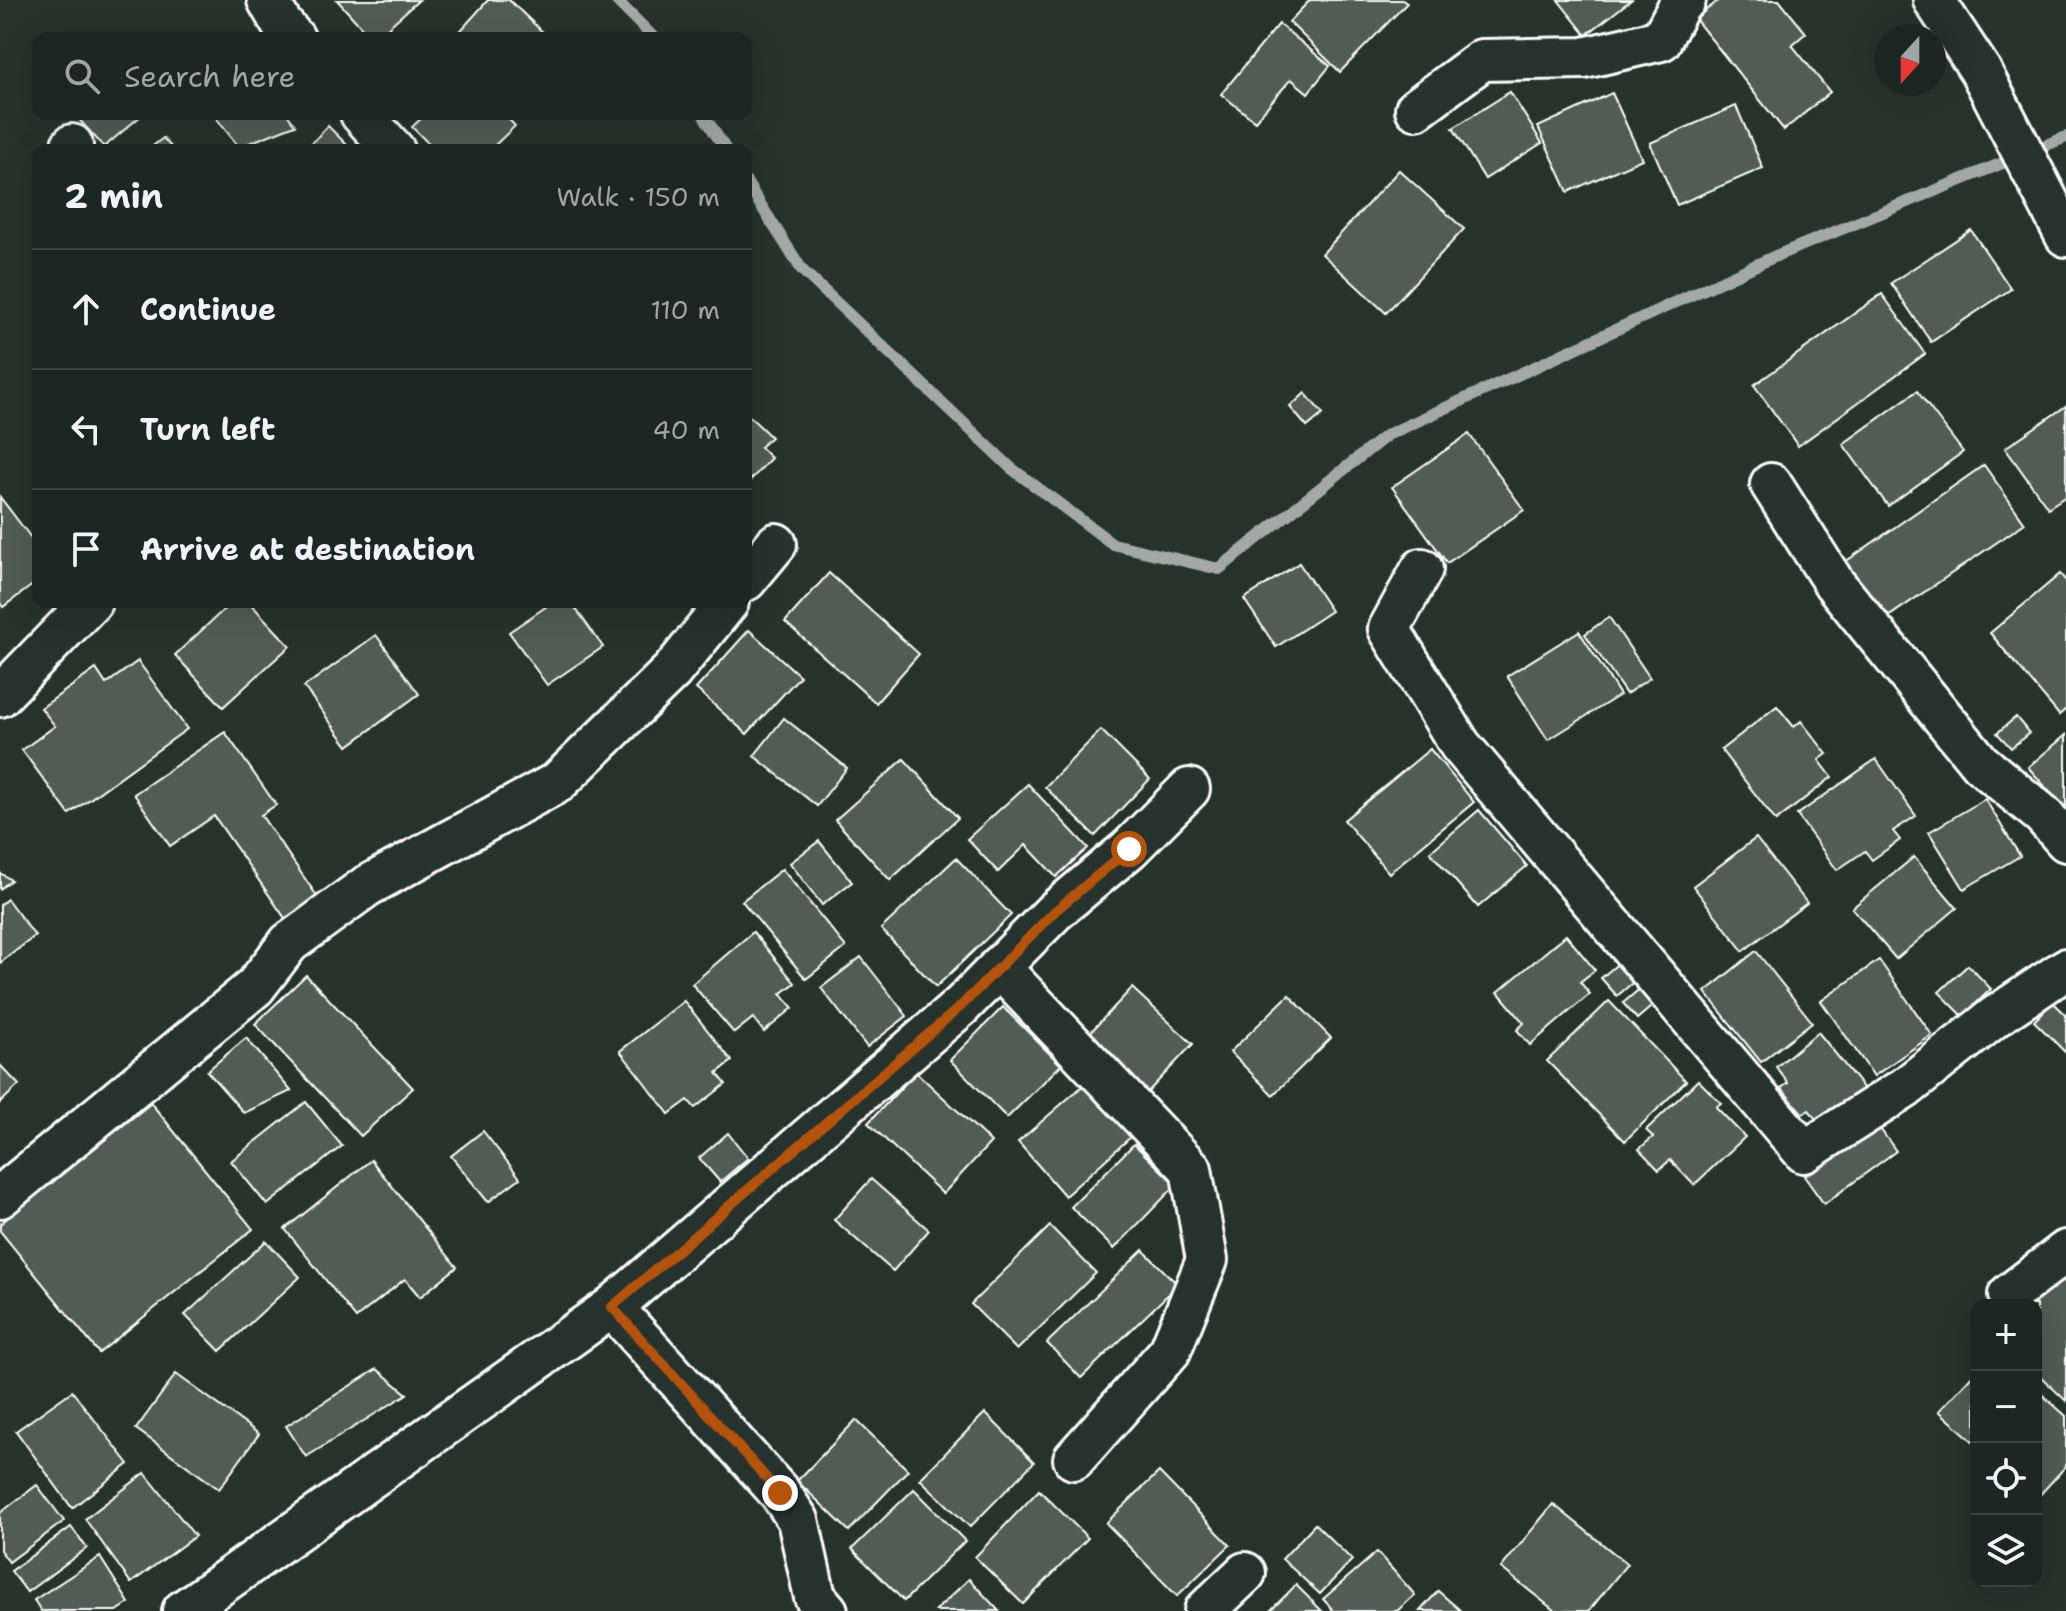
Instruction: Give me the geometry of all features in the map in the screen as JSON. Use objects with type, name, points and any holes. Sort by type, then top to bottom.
[{"type":"street","points":[[268,0],[289,32]]},
{"type":"street","points":[[1416,109],[1482,60],[1584,58],[1661,40],[1685,0]]},
{"type":"street","points":[[1934,0],[1980,70],[2066,236]]},
{"type":"street","points":[[366,120],[388,144]]},
{"type":"street","points":[[1771,484],[1834,583],[1980,763],[2043,815],[2066,841]]},
{"type":"street","points":[[752,573],[776,544]]},
{"type":"street","points":[[1422,569],[1389,629],[1460,745],[1804,1152],[1905,1088],[1996,1016],[2066,969]]},
{"type":"street","points":[[0,696],[83,608]]},
{"type":"street","points":[[0,1197],[255,987],[289,943],[367,886],[558,782],[672,671],[723,608]]},
{"type":"street","points":[[183,1611],[612,1307],[961,1006],[1055,911],[1129,849],[1189,789]]},
{"type":"street","points":[[999,967],[1191,1169],[1207,1260],[1170,1351],[1074,1459]]},
{"type":"street","points":[[2009,1295],[2066,1251]]},
{"type":"street","points":[[612,1307],[780,1493],[798,1520],[815,1597],[827,1611]]},
{"type":"street","points":[[1205,1611],[1245,1573]]},
{"type":"building","points":[[337,0],[419,0],[383,32],[366,32]]},
{"type":"building","points":[[488,0],[509,0],[543,32],[459,32]]},
{"type":"building","points":[[1310,0],[1404,0],[1407,3],[1340,72],[1289,22]]},
{"type":"building","points":[[1558,0],[1631,0],[1586,35]]},
{"type":"building","points":[[1719,0],[1779,0],[1806,33],[1792,45],[1830,92],[1784,130],[1695,19]]},
{"type":"building","points":[[1279,24],[1330,66],[1308,93],[1291,79],[1255,121],[1221,94]]},
{"type":"building","points":[[1510,92],[1542,143],[1485,179],[1453,128]]},
{"type":"building","points":[[1612,93],[1642,159],[1568,192],[1538,127]]},
{"type":"building","points":[[1736,106],[1763,168],[1677,205],[1650,143]]},
{"type":"building","points":[[79,120],[136,120],[108,144],[101,144]]},
{"type":"building","points":[[218,120],[291,120],[295,125],[247,144],[237,144]]},
{"type":"building","points":[[420,120],[510,120],[515,126],[496,144],[429,144],[412,127]]},
{"type":"building","points":[[328,126],[346,144],[311,144]]},
{"type":"building","points":[[1399,170],[1464,229],[1386,313],[1322,254]]},
{"type":"building","points":[[1971,230],[2011,289],[1931,342],[1891,283]]},
{"type":"building","points":[[1882,294],[1925,354],[1798,446],[1754,385]]},
{"type":"building","points":[[1917,391],[1963,452],[1888,506],[1843,444]]},
{"type":"building","points":[[1305,393],[1323,414],[1307,427],[1290,407]]},
{"type":"building","points":[[2066,406],[2066,496],[2048,508],[2005,448]]},
{"type":"building","points":[[752,419],[771,437],[760,447],[771,458],[752,479]]},
{"type":"building","points":[[1469,434],[1524,510],[1447,563],[1392,487]]},
{"type":"building","points":[[1984,465],[2025,523],[1885,619],[1845,562]]},
{"type":"building","points":[[0,497],[32,539],[32,585],[3,607],[0,603]]},
{"type":"building","points":[[1299,563],[1331,611],[1276,647],[1244,599]]},
{"type":"building","points":[[829,573],[919,654],[876,703],[785,622]]},
{"type":"building","points":[[2060,574],[2066,581],[2066,709],[2059,715],[1990,633]]},
{"type":"building","points":[[226,608],[255,608],[290,646],[223,707],[175,655]]},
{"type":"building","points":[[544,608],[575,608],[603,647],[547,685],[509,632]]},
{"type":"building","points":[[1609,617],[1650,678],[1626,694],[1585,634]]},
{"type":"building","points":[[749,630],[800,676],[747,734],[696,689]]},
{"type":"building","points":[[1579,631],[1620,695],[1548,740],[1507,676]]},
{"type":"building","points":[[376,635],[419,694],[348,746],[304,687]]},
{"type":"building","points":[[138,661],[187,729],[69,814],[22,750],[55,726],[41,708],[96,669],[106,684]]},
{"type":"building","points":[[1777,706],[1794,727],[1801,721],[1827,754],[1819,760],[1832,777],[1776,821],[1721,750]]},
{"type":"building","points":[[2016,717],[2029,733],[2011,748],[1997,733]]},
{"type":"building","points":[[784,718],[847,768],[817,806],[754,756]]},
{"type":"building","points":[[1101,730],[1150,779],[1095,836],[1045,787]]},
{"type":"building","points":[[225,732],[276,805],[261,815],[319,899],[287,921],[214,816],[170,846],[134,794]]},
{"type":"building","points":[[2066,735],[2066,811],[2028,767]]},
{"type":"building","points":[[1430,749],[1474,802],[1389,873],[1344,820]]},
{"type":"building","points":[[904,759],[958,818],[890,880],[835,820]]},
{"type":"building","points":[[1876,759],[1916,816],[1893,831],[1900,840],[1872,860],[1865,851],[1837,870],[1797,815]]},
{"type":"building","points":[[1028,784],[1088,848],[1056,877],[1026,845],[998,872],[967,839]]},
{"type":"building","points":[[1985,799],[2020,856],[1964,889],[1929,832]]},
{"type":"building","points":[[1479,810],[1527,866],[1478,907],[1430,852]]},
{"type":"building","points":[[1756,838],[1807,903],[1743,951],[1693,886]]},
{"type":"building","points":[[819,841],[852,882],[822,905],[790,863]]},
{"type":"building","points":[[1914,857],[1957,908],[1896,959],[1852,908]]},
{"type":"building","points":[[956,858],[1011,915],[936,987],[881,929]]},
{"type":"building","points":[[782,869],[846,947],[806,979],[742,901]]},
{"type":"building","points":[[0,873],[11,880],[0,889]]},
{"type":"building","points":[[7,899],[35,936],[0,963],[0,905]]},
{"type":"building","points":[[753,932],[795,983],[781,994],[793,1008],[764,1032],[753,1018],[734,1033],[692,984]]},
{"type":"building","points":[[1566,935],[1595,970],[1580,982],[1590,994],[1530,1045],[1517,1030],[1524,1023],[1498,992]]},
{"type":"building","points":[[1756,951],[1812,1022],[1761,1062],[1705,992]]},
{"type":"building","points":[[861,957],[907,1016],[867,1047],[821,988]]},
{"type":"building","points":[[1879,960],[1932,1035],[1874,1076],[1821,1001]]},
{"type":"building","points":[[1621,961],[1637,979],[1617,996],[1601,978]]},
{"type":"building","points":[[1968,965],[1991,989],[1963,1016],[1939,992]]},
{"type":"building","points":[[306,975],[413,1088],[361,1136],[255,1024]]},
{"type":"building","points":[[1643,986],[1657,1002],[1637,1019],[1623,1003]]},
{"type":"building","points":[[1132,988],[1193,1044],[1145,1095],[1084,1039]]},
{"type":"building","points":[[1289,995],[1331,1038],[1273,1095],[1230,1052]]},
{"type":"building","points":[[684,1001],[732,1061],[717,1073],[726,1084],[695,1108],[688,1100],[669,1114],[620,1051]]},
{"type":"building","points":[[1609,1001],[1686,1081],[1625,1141],[1547,1061]]},
{"type":"building","points":[[2053,1002],[2066,1015],[2066,1053],[2034,1021]]},
{"type":"building","points":[[1003,1007],[1061,1065],[1007,1118],[950,1060]]},
{"type":"building","points":[[1818,1032],[1865,1090],[1822,1126],[1809,1110],[1803,1114],[1781,1088],[1788,1083],[1776,1067]]},
{"type":"building","points":[[246,1038],[291,1091],[244,1113],[207,1071]]},
{"type":"building","points":[[0,1065],[19,1085],[0,1103]]},
{"type":"building","points":[[916,1072],[991,1142],[943,1194],[868,1123]]},
{"type":"building","points":[[1698,1080],[1721,1103],[1716,1107],[1745,1137],[1694,1185],[1670,1160],[1659,1170],[1639,1149],[1653,1137],[1646,1130]]},
{"type":"building","points":[[1087,1082],[1133,1135],[1065,1196],[1018,1142]]},
{"type":"building","points":[[306,1102],[342,1146],[267,1205],[231,1161]]},
{"type":"building","points":[[151,1103],[253,1229],[99,1353],[0,1231],[0,1224]]},
{"type":"building","points":[[1876,1123],[1896,1151],[1824,1204],[1804,1176]]},
{"type":"building","points":[[483,1131],[520,1178],[488,1202],[451,1156]]},
{"type":"building","points":[[728,1133],[748,1158],[720,1182],[699,1158]]},
{"type":"building","points":[[1134,1144],[1176,1185],[1114,1249],[1071,1207]]},
{"type":"building","points":[[371,1160],[457,1267],[420,1297],[405,1279],[356,1318],[285,1229]]},
{"type":"building","points":[[871,1179],[929,1230],[893,1271],[834,1220]]},
{"type":"building","points":[[1050,1226],[1096,1273],[1017,1350],[971,1304]]},
{"type":"building","points":[[266,1241],[300,1277],[220,1351],[185,1315]]},
{"type":"building","points":[[1143,1250],[1178,1285],[1081,1378],[1047,1343]]},
{"type":"building","points":[[2061,1275],[2066,1279],[2066,1401],[2042,1378],[2042,1299],[2038,1299]]},
{"type":"building","points":[[377,1369],[407,1394],[306,1457],[286,1426]]},
{"type":"building","points":[[176,1374],[259,1434],[219,1489],[136,1429]]},
{"type":"building","points":[[1970,1377],[1970,1439],[1939,1411]]},
{"type":"building","points":[[72,1391],[129,1464],[72,1508],[16,1431]]},
{"type":"building","points":[[2042,1394],[2066,1416],[2066,1466],[2042,1492]]},
{"type":"building","points":[[985,1413],[1034,1462],[970,1527],[920,1479]]},
{"type":"building","points":[[856,1420],[908,1470],[849,1531],[797,1481]]},
{"type":"building","points":[[1159,1472],[1230,1545],[1177,1596],[1106,1523]]},
{"type":"building","points":[[145,1473],[195,1536],[131,1583],[85,1519]]},
{"type":"building","points":[[37,1485],[64,1521],[9,1562],[0,1550],[0,1513]]},
{"type":"building","points":[[914,1489],[965,1541],[904,1601],[852,1549]]},
{"type":"building","points":[[1039,1490],[1088,1538],[1023,1604],[975,1557]]},
{"type":"building","points":[[1553,1504],[1627,1564],[1589,1611],[1555,1611],[1501,1568]]},
{"type":"building","points":[[1315,1524],[1352,1560],[1320,1594],[1282,1559]]},
{"type":"building","points":[[71,1527],[87,1548],[27,1592],[11,1571]]},
{"type":"building","points":[[1377,1552],[1415,1595],[1397,1611],[1334,1611],[1323,1599]]},
{"type":"building","points":[[100,1557],[129,1603],[117,1611],[41,1611],[34,1600]]},
{"type":"building","points":[[969,1579],[999,1611],[935,1611]]},
{"type":"building","points":[[1296,1585],[1322,1611],[1270,1611]]},
{"type":"building","points":[[1438,1591],[1461,1611],[1420,1611]]},
{"type":"waterway","points":[[616,0],[648,32]]},
{"type":"waterway","points":[[707,120],[722,144]]},
{"type":"waterway","points":[[752,191],[802,270],[1011,468],[1113,544],[1219,569],[1387,435],[1778,255],[2066,137]]},
{"type":"route","points":[[780,1493],[612,1307],[961,1006],[1055,911],[1129,849]]}]
